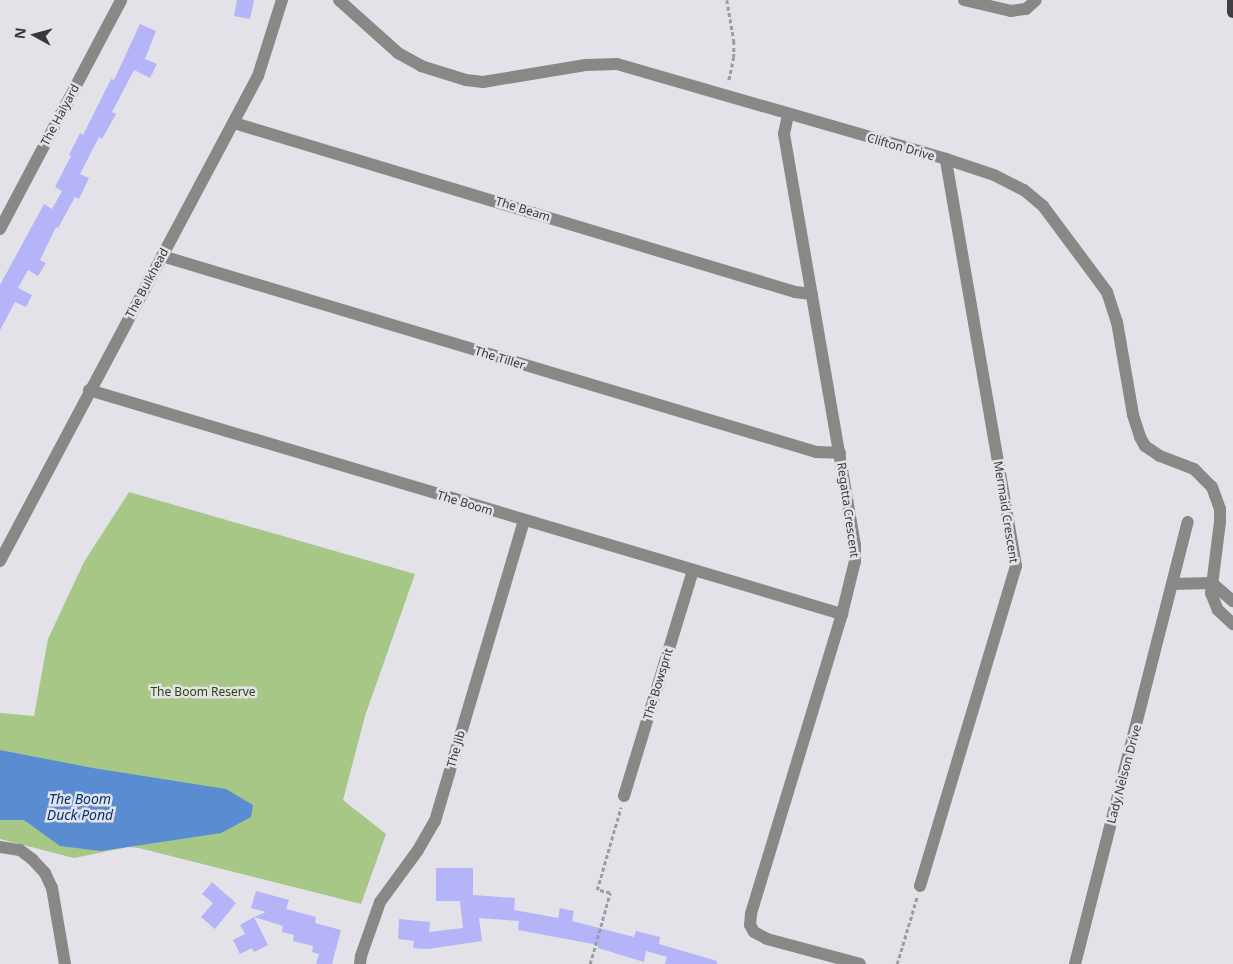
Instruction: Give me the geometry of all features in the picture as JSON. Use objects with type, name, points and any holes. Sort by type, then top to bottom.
[{"type":"main road","points":[[1233,0],[1233,12]]},
{"type":"street","name":"The Halyard","points":[[0,229],[120,0]]},
{"type":"street","name":"The Bulkhead","points":[[0,561],[258,76],[282,0]]},
{"type":"street","name":"Clifton Drive","points":[[339,0],[398,53],[421,66],[466,80],[483,82],[586,65],[616,64],[946,159],[1010,181],[1032,195],[1108,292],[1117,322],[1133,415],[1140,438],[1150,451],[1194,468],[1212,487],[1217,499],[1220,522],[1211,593],[1213,603],[1233,624]]},
{"type":"street","points":[[964,0],[1011,11],[1026,9],[1036,0]]},
{"type":"street","name":"Regatta Crescent","points":[[788,115],[784,134],[840,453],[856,561],[842,614],[751,914],[750,925],[754,932],[767,939],[860,964]]},
{"type":"street","name":"The Beam","points":[[234,123],[795,292],[812,294]]},
{"type":"street","name":"Mermaid Crescent","points":[[920,886],[1016,566],[946,159]]},
{"type":"street","name":"The Tiller","points":[[162,256],[807,449],[840,453]]},
{"type":"street","name":"The Boom","points":[[90,390],[693,572],[842,614]]},
{"type":"street","name":"The Jib","points":[[360,964],[361,956],[380,902],[418,850],[435,821],[524,520]]},
{"type":"street","name":"Lady Nelson Drive","points":[[1075,964],[1188,522]]},
{"type":"street","name":"The Bowsprit","points":[[624,796],[693,572]]},
{"type":"street","points":[[1172,584],[1212,583],[1233,601]]},
{"type":"street","points":[[0,847],[20,850],[32,859],[45,873],[52,888],[65,964]]},
{"type":"path","points":[[727,0],[734,41],[734,57],[729,80]]},
{"type":"path","points":[[590,964],[610,893],[597,890],[624,796]]},
{"type":"path","points":[[897,964],[920,886]]},
{"type":"green space","name":"The Boom Reserve","points":[[129,492],[415,574],[365,716],[343,800],[386,834],[361,904],[139,848],[128,847],[74,858],[0,839],[0,713],[34,716],[48,639],[84,562]]},
{"type":"water","name":"The Boom Duck Pond","points":[[0,750],[93,768],[226,789],[253,805],[251,817],[221,833],[101,851],[60,846],[24,820],[0,820]]},
{"type":"building","points":[[237,0],[254,0],[250,19],[234,16]]},
{"type":"building","points":[[140,24],[156,31],[145,59],[157,64],[150,78],[134,70],[112,112],[116,114],[102,139],[99,137],[80,174],[89,178],[79,199],[75,197],[58,228],[56,227],[40,260],[46,263],[38,276],[28,270],[18,288],[32,295],[26,307],[15,302],[0,330],[0,285],[44,204],[52,209],[62,191],[55,187],[71,156],[69,155],[80,133],[83,135],[111,79],[114,80]]},
{"type":"building","points":[[436,868],[473,868],[473,895],[515,898],[514,910],[558,918],[560,908],[574,911],[572,921],[634,937],[636,931],[660,937],[659,944],[717,961],[717,964],[665,964],[667,957],[646,951],[644,962],[598,948],[598,945],[518,930],[519,921],[479,918],[482,941],[428,949],[413,948],[414,941],[398,939],[399,919],[430,922],[429,932],[463,928],[460,901],[436,901]]},
{"type":"building","points":[[212,882],[236,903],[215,929],[201,917],[213,903],[202,894]]},
{"type":"building","points":[[256,891],[289,900],[286,909],[316,917],[315,923],[341,930],[332,964],[316,964],[319,954],[312,952],[313,946],[293,941],[294,935],[282,932],[283,926],[254,917],[266,912],[251,908]]},
{"type":"building","points":[[254,917],[268,945],[254,952],[252,948],[240,954],[233,940],[245,934],[240,925]]}]
